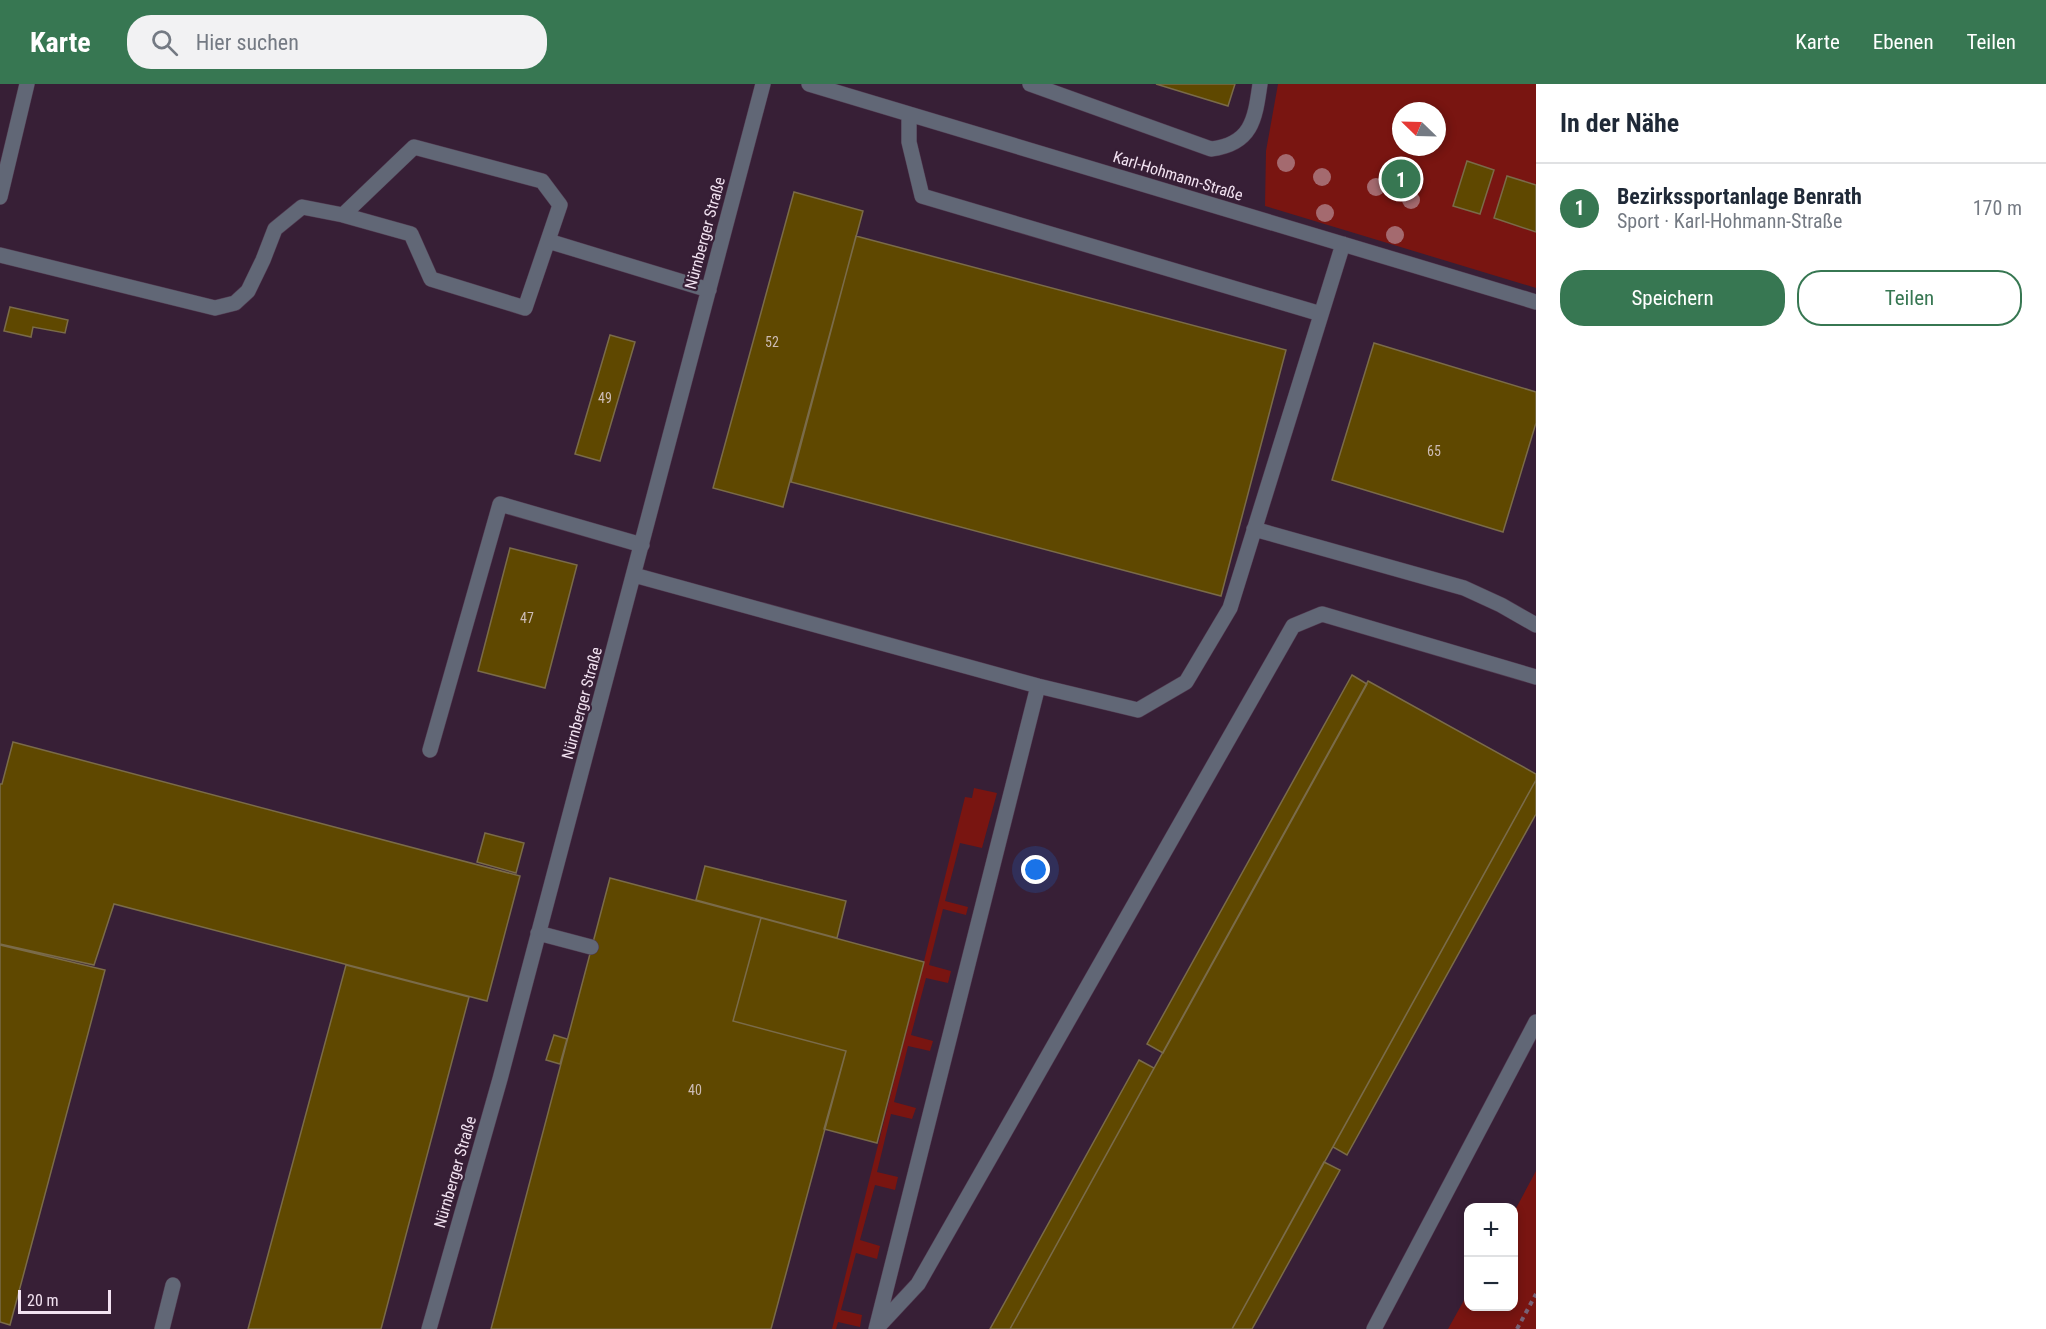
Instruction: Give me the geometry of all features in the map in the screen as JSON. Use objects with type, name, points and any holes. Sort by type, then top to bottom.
[{"type":"street","points":[[0,196],[27,84]]},
{"type":"street","name":"Nürnberger Straße","points":[[429,1329],[500,1079],[763,84]]},
{"type":"street","name":"Karl-Hohmann-Straße","points":[[809,84],[1536,302]]},
{"type":"street","points":[[1030,84],[1211,149],[1228,147],[1244,136],[1255,114],[1260,84]]},
{"type":"street","points":[[909,114],[909,142],[922,196],[1322,314]]},
{"type":"street","points":[[0,255],[215,308],[235,303],[248,291],[275,229],[302,207],[343,215],[411,234],[430,279],[525,308],[560,205],[542,181],[414,147],[343,215]]},
{"type":"street","points":[[548,241],[709,291]]},
{"type":"street","points":[[634,575],[1038,686],[1138,710],[1186,682],[1230,608],[1343,244]]},
{"type":"street","points":[[430,750],[500,504],[642,545]]},
{"type":"street","points":[[1254,529],[1464,588],[1536,625]]},
{"type":"street","points":[[876,1329],[918,1284],[1293,626],[1322,614],[1536,677]]},
{"type":"street","points":[[876,1329],[1038,686]]},
{"type":"street","points":[[538,933],[591,947]]},
{"type":"street","points":[[1374,1329],[1536,1022]]},
{"type":"street","points":[[162,1329],[173,1285]]},
{"type":"path","points":[[1517,1329],[1536,1294]]},
{"type":"shaded area","points":[[1278,84],[1536,84],[1536,288],[1265,206],[1266,151]]},
{"type":"shaded area","points":[[974,788],[997,793],[982,848],[960,843],[945,901],[968,907],[966,915],[943,909],[929,965],[951,971],[948,983],[926,978],[911,1035],[933,1041],[930,1051],[908,1046],[894,1102],[916,1108],[912,1119],[891,1114],[877,1172],[898,1177],[895,1190],[875,1185],[860,1240],[880,1246],[877,1259],[856,1253],[841,1310],[862,1315],[860,1327],[838,1322],[836,1329],[832,1329],[965,797],[972,798]]},
{"type":"shaded area","points":[[1536,1171],[1536,1329],[1448,1329],[1464,1300],[1464,1311],[1518,1311],[1518,1205]]},
{"type":"building","points":[[1156,84],[1235,84],[1228,106]]},
{"type":"building","points":[[1467,161],[1494,170],[1480,214],[1453,206]]},
{"type":"building","points":[[1507,176],[1536,185],[1536,232],[1494,218]]},
{"type":"building","points":[[794,192],[863,211],[783,507],[713,488]]},
{"type":"building","points":[[856,236],[1286,350],[1221,596],[791,482]]},
{"type":"building","points":[[10,307],[68,320],[65,333],[33,327],[31,337],[4,331]]},
{"type":"building","points":[[610,335],[635,342],[600,461],[575,454]]},
{"type":"building","points":[[1374,343],[1536,392],[1536,423],[1503,532],[1332,480]]},
{"type":"building","points":[[510,548],[577,565],[545,688],[478,671]]},
{"type":"building","points":[[1352,675],[1367,684],[1163,1053],[1147,1044]]},
{"type":"building","points":[[1368,681],[1536,774],[1536,780],[1232,1329],[1010,1329]]},
{"type":"building","points":[[13,742],[520,876],[487,1001],[114,904],[94,965],[0,944],[0,784],[2,784]]},
{"type":"building","points":[[1536,780],[1536,814],[1347,1155],[1333,1147]]},
{"type":"building","points":[[485,833],[524,843],[516,873],[477,862]]},
{"type":"building","points":[[705,866],[846,901],[837,938],[696,900]]},
{"type":"building","points":[[610,878],[761,918],[733,1021],[846,1051],[771,1329],[491,1329]]},
{"type":"building","points":[[761,918],[924,962],[877,1143],[824,1129],[846,1051],[733,1021]]},
{"type":"building","points":[[0,945],[105,970],[10,1325],[0,1322]]},
{"type":"building","points":[[346,965],[469,997],[381,1329],[248,1329]]},
{"type":"building","points":[[554,1035],[567,1039],[560,1064],[546,1060]]},
{"type":"building","points":[[1139,1060],[1154,1068],[1010,1329],[990,1329]]},
{"type":"building","points":[[1324,1162],[1340,1170],[1252,1329],[1232,1329]]},
{"type":"place","name":"Bezirkssportanlage Benrath","points":[[1401,179]]}]
